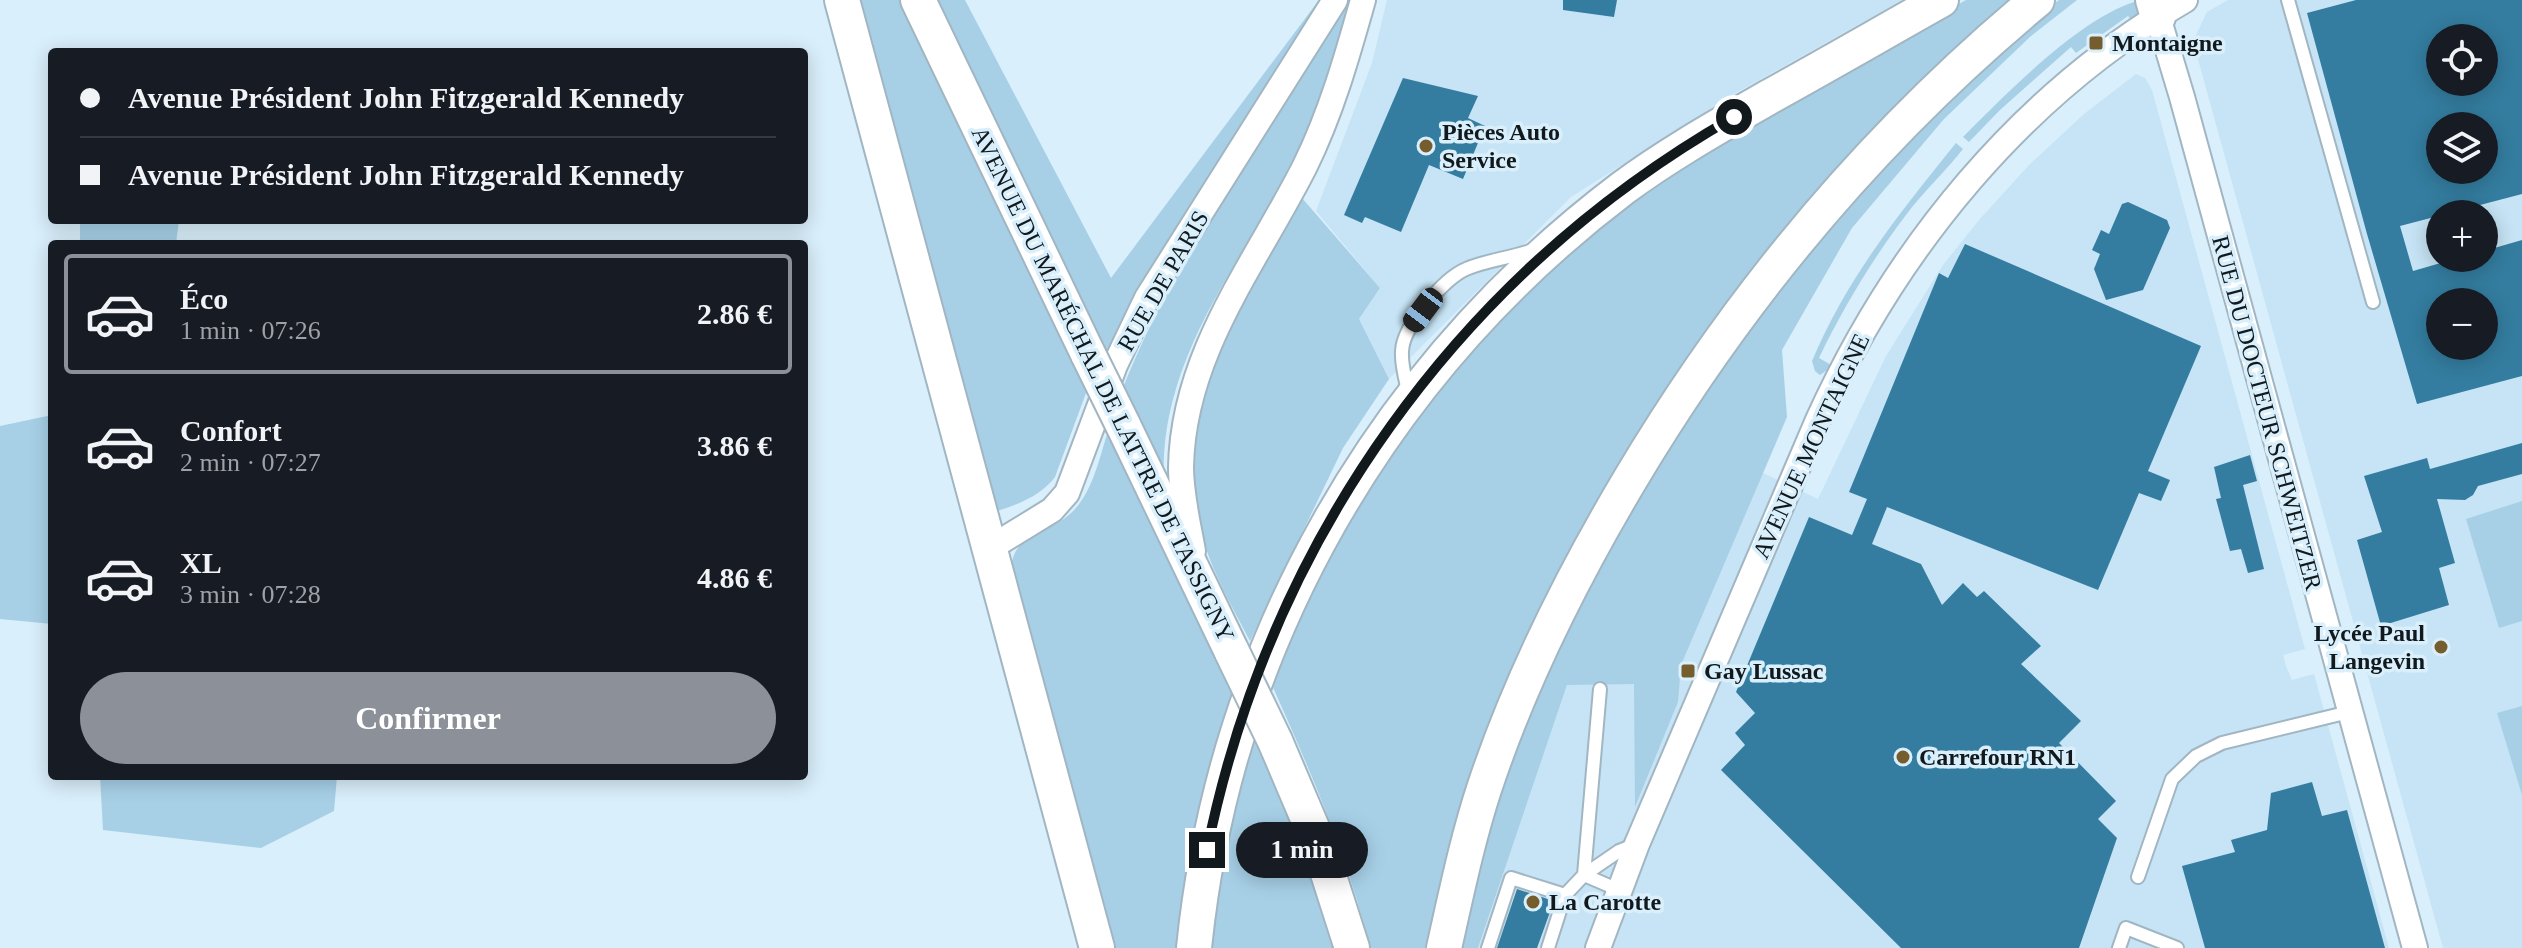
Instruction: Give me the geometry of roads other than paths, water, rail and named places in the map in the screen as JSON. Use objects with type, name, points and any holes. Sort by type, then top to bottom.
[{"type":"main road","points":[[842,0],[1097,948]]},
{"type":"main road","name":"AVENUE DU MARÉCHAL DE LATTRE DE TASSIGNY","points":[[918,0],[1275,741],[1318,842],[1352,948]]},
{"type":"main road","points":[[1194,948],[1212,825],[1236,737],[1262,665],[1285,610],[1327,526],[1362,466],[1409,397],[1497,299],[1577,225],[1679,150],[1941,0]]},
{"type":"main road","points":[[1444,948],[1484,789],[1528,675],[1579,568],[1664,422],[1741,311],[1831,201],[1915,109],[2037,0]]},
{"type":"street","name":"RUE DE PARIS","points":[[990,548],[1052,510],[1067,493],[1115,365],[1147,298],[1335,0]]},
{"type":"street","points":[[1199,585],[1182,485],[1184,430],[1192,392],[1220,321],[1294,187],[1325,122],[1341,80],[1363,0]]},
{"type":"street","name":"RUE DU DOCTEUR SCHWEITZER","points":[[2165,6],[2186,113],[2415,948]]},
{"type":"street","name":"AVENUE MONTAIGNE","points":[[1598,948],[1637,844],[1834,383],[1883,297],[1930,228],[1990,158],[2066,85],[2165,6]]},
{"type":"lane","points":[[2288,0],[2373,302]]},
{"type":"lane","points":[[1409,397],[1402,360],[1404,338],[1445,282],[1467,268],[1537,249],[1577,225]]},
{"type":"lane","points":[[1584,875],[1600,689]]},
{"type":"lane","points":[[2138,877],[2172,779],[2196,756],[2222,743],[2349,712]]},
{"type":"lane","points":[[1548,948],[1565,895],[1584,875],[1619,851],[1637,844]]},
{"type":"lane","points":[[1584,875],[1619,890]]},
{"type":"lane","points":[[1488,948],[1511,878],[1565,895]]},
{"type":"lane","points":[[2119,948],[2126,928],[2177,948]]},
{"type":"place","name":"Montaigne","points":[[2096,43]]},
{"type":"place","name":"Pièces Auto Service","points":[[1426,146]]},
{"type":"place","name":"Lycée Paul Langevin","points":[[2441,647]]},
{"type":"place","name":"Gay Lussac","points":[[1688,671]]},
{"type":"place","name":"Carrefour RN1","points":[[1903,757]]},
{"type":"place","name":"La Carotte","points":[[1533,902]]}]
